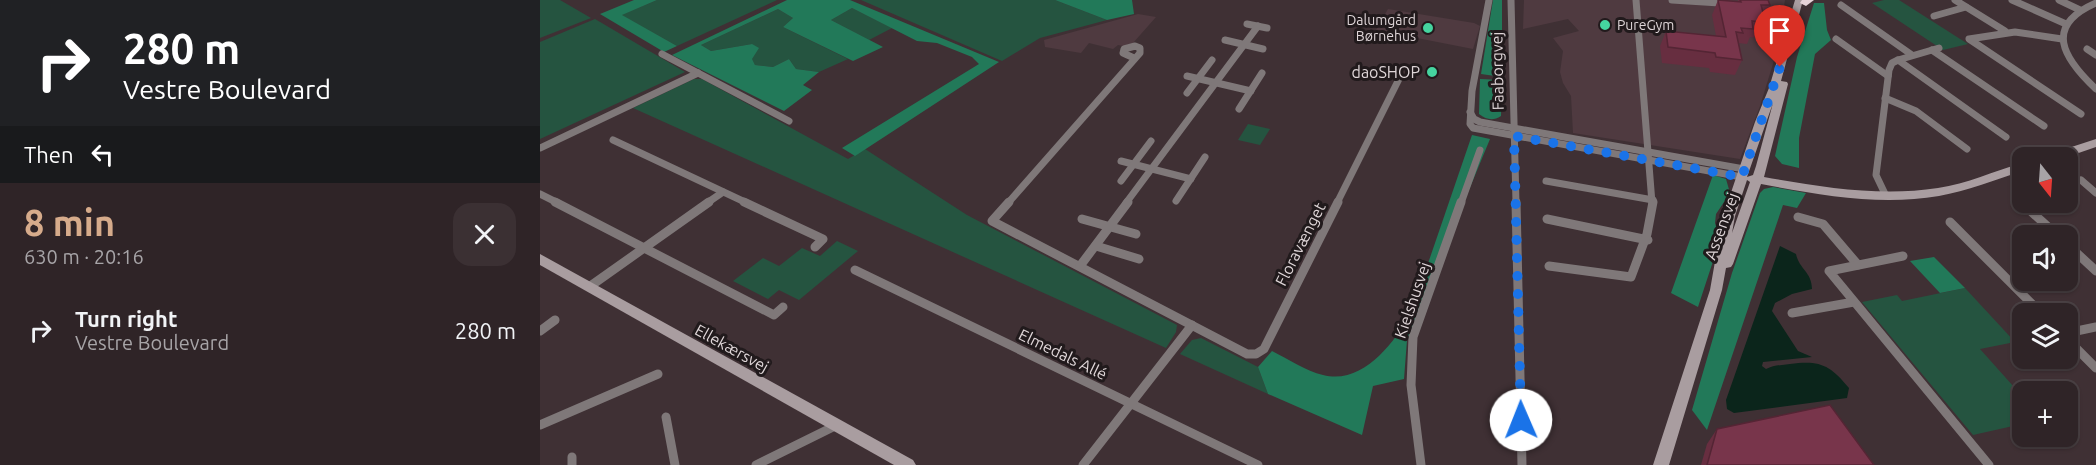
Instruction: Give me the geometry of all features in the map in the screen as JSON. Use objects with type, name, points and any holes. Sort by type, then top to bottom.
[{"type":"main road","name":"Assensvej","points":[[1716,290],[1729,216],[1751,174],[1774,88],[1805,1]]},
{"type":"main road","name":"Assensvej","points":[[1661,465],[1716,290],[1734,249],[1738,215],[1805,1]]},
{"type":"main road","points":[[2078,149],[2096,143]]},
{"type":"main road","points":[[1751,174],[1835,191],[1886,196],[1922,195],[1953,190],[2012,170]]},
{"type":"main road","name":"Ellekærsvej","points":[[540,259],[909,465]]},
{"type":"street","points":[[1489,0],[1486,28],[1473,77],[1470,111],[1470,124],[1473,128],[1514,132],[1751,174]]},
{"type":"street","name":"Faaborgvej","points":[[1511,0],[1522,465]]},
{"type":"street","points":[[1549,266],[1631,277],[1648,240],[1653,200],[1636,0]]},
{"type":"street","points":[[1672,0],[1720,3]]},
{"type":"street","points":[[1955,0],[2005,31]]},
{"type":"street","points":[[2012,0],[2066,24]]},
{"type":"street","points":[[2059,0],[2080,10]]},
{"type":"street","points":[[2094,86],[2070,60],[2062,39],[2066,24],[2080,10],[2096,3]]},
{"type":"street","points":[[1841,6],[1912,56]]},
{"type":"street","points":[[1934,16],[1966,7]]},
{"type":"street","points":[[1247,24],[1267,28]]},
{"type":"street","points":[[1080,267],[1258,26]]},
{"type":"street","points":[[2062,39],[2032,32],[2005,31],[1969,39],[2081,114]]},
{"type":"street","points":[[1836,39],[1887,76]]},
{"type":"street","points":[[1225,40],[1263,49]]},
{"type":"street","points":[[1886,196],[1876,174],[1887,76],[1893,63],[1898,60],[1935,49],[2044,126]]},
{"type":"street","points":[[2087,49],[2096,55]]},
{"type":"street","points":[[662,54],[789,121]]},
{"type":"street","points":[[1083,465],[1191,325],[992,221],[1134,58]]},
{"type":"street","points":[[1187,93],[1212,60]]},
{"type":"street","points":[[1898,60],[2006,137]]},
{"type":"street","points":[[540,148],[698,73]]},
{"type":"street","points":[[1239,109],[1262,73]]},
{"type":"street","points":[[1187,76],[1251,91]]},
{"type":"street","name":"Floravænget","points":[[1191,325],[1247,354],[1256,354],[1264,350],[1399,79]]},
{"type":"street","points":[[1885,98],[1916,111],[1967,149]]},
{"type":"street","points":[[613,140],[823,239],[814,246]]},
{"type":"street","points":[[1121,181],[1151,141]]},
{"type":"street","name":"Kielshusvej","points":[[1421,465],[1409,358],[1413,337],[1480,150]]},
{"type":"street","points":[[1176,201],[1205,157]]},
{"type":"street","points":[[1121,161],[1191,179]]},
{"type":"street","points":[[2081,180],[2096,193]]},
{"type":"street","points":[[1546,181],[1653,200]]},
{"type":"street","points":[[589,287],[723,192]]},
{"type":"street","points":[[540,194],[774,315],[783,307]]},
{"type":"street","points":[[2033,213],[2046,225]]},
{"type":"street","points":[[1798,217],[1823,224],[1858,265]]},
{"type":"street","points":[[1082,219],[1136,234]]},
{"type":"street","points":[[1547,219],[1648,240]]},
{"type":"street","points":[[1950,222],[2031,303]]},
{"type":"street","points":[[1096,246],[1139,259]]},
{"type":"street","points":[[2078,254],[2096,271]]},
{"type":"street","points":[[1903,256],[1829,271],[1989,465]]},
{"type":"street","name":"Elmedals Allé","points":[[855,270],[1258,465]]},
{"type":"street","points":[[1792,313],[1854,302]]},
{"type":"street","points":[[540,331],[555,320]]},
{"type":"street","points":[[2078,331],[2096,327]]},
{"type":"street","points":[[2078,350],[2096,368]]},
{"type":"street","points":[[540,425],[658,375]]},
{"type":"street","points":[[666,417],[675,465]]},
{"type":"street","points":[[756,465],[775,461],[837,425]]},
{"type":"shaded area","points":[[540,0],[560,0],[591,18],[540,38]]},
{"type":"shaded area","points":[[657,0],[777,0],[677,46],[621,15]]},
{"type":"shaded area","points":[[861,0],[1055,0],[1107,20],[1040,38],[1002,61]]},
{"type":"shaded area","points":[[1524,0],[1785,0],[1776,54],[1740,159],[1573,133],[1571,96],[1563,83],[1560,72],[1563,51],[1553,38],[1579,31],[1568,19],[1523,29]]},
{"type":"shaded area","points":[[1899,0],[1968,44],[1943,50],[1872,3]]},
{"type":"shaded area","points":[[852,8],[892,28],[869,40],[831,20]]},
{"type":"shaded area","points":[[778,9],[793,18],[783,27],[848,59],[819,72],[796,69],[789,59],[773,67],[755,65],[752,60],[752,44],[711,51],[701,45]]},
{"type":"shaded area","name":"Dalumgård Børnehus","points":[[1388,9],[1474,23],[1480,26],[1473,49],[1376,30]]},
{"type":"shaded area","points":[[1138,14],[1156,17],[1133,43],[1118,45],[1113,49],[1089,43],[1081,53],[1045,47],[1044,40]]},
{"type":"shaded area","points":[[595,19],[685,72],[540,139],[540,42]]},
{"type":"shaded area","points":[[694,79],[702,79],[848,159],[865,149],[967,215],[1177,325],[1176,332],[1166,348],[633,108]]},
{"type":"shaded area","points":[[1248,124],[1270,129],[1260,145],[1238,140]]},
{"type":"shaded area","points":[[837,241],[858,251],[799,300],[779,290],[768,299],[733,281],[763,258],[779,266],[802,248],[820,256]]},
{"type":"shaded area","points":[[1780,246],[1796,254],[1810,278],[1812,289],[1792,294],[1775,303],[1772,311],[1798,351],[1812,357],[1763,362],[1762,366],[1766,369],[1778,365],[1809,363],[1824,366],[1836,374],[1849,388],[1847,398],[1734,413],[1727,409],[1726,400]]},
{"type":"shaded area","points":[[1965,288],[2012,339],[2012,343],[1980,349],[2012,385],[2012,426],[1973,435],[1862,302],[1897,295],[1902,301]]},
{"type":"shaded area","points":[[1201,338],[1258,367],[1268,394],[1180,354],[1192,340]]},
{"type":"green space","points":[[634,0],[657,0],[622,15],[677,46],[664,52],[600,14]]},
{"type":"green space","points":[[787,0],[850,0],[999,62],[855,156],[842,148],[979,64],[972,57],[937,43],[917,41],[852,8],[831,20],[883,47],[853,61],[783,27],[793,18],[778,9],[701,45],[711,51],[752,44],[759,48],[752,59],[755,65],[773,67],[789,59],[796,69],[819,72],[803,85],[812,90],[784,111],[672,55]]},
{"type":"green space","points":[[1055,0],[1132,0],[1134,14],[1107,20]]},
{"type":"green space","points":[[1493,0],[1502,0],[1502,77],[1481,74]]},
{"type":"green space","points":[[1814,3],[1824,3],[1827,30],[1831,40],[1815,54],[1799,138],[1799,168],[1782,164],[1775,156],[1797,57]]},
{"type":"green space","points":[[1480,79],[1502,80],[1501,116],[1498,118],[1485,118],[1479,114]]},
{"type":"green space","points":[[1472,135],[1490,139],[1407,340],[1404,379],[1373,386],[1362,435],[1268,394],[1258,367],[1272,351],[1310,371],[1337,376],[1351,374],[1363,368],[1385,350],[1410,316]]},
{"type":"green space","points":[[1713,175],[1726,179],[1730,193],[1716,214],[1715,223],[1720,240],[1698,307],[1671,293]]},
{"type":"green space","points":[[1773,187],[1806,193],[1797,208],[1783,205],[1707,430],[1692,410],[1732,273],[1760,193],[1764,189]]},
{"type":"green space","points":[[1934,257],[1965,288],[1940,293],[1910,261]]},
{"type":"building","points":[[1718,0],[1741,2],[1740,0],[1768,0],[1770,5],[1761,5],[1766,23],[1752,21],[1753,29],[1741,28],[1743,33],[1736,32],[1742,60],[1716,57],[1715,53],[1668,47],[1666,31],[1726,37]]},
{"type":"building","points":[[1830,405],[1874,465],[1707,465],[1717,429]]},
{"type":"place","name":"PureGym","points":[[1605,25]]},
{"type":"place","name":"Dalumgård Børnehus","points":[[1428,28]]},
{"type":"place","name":"daoSHOP","points":[[1432,72]]},
{"type":"route","points":[[1521,420],[1514,136],[1742,177],[1780,67]]}]
